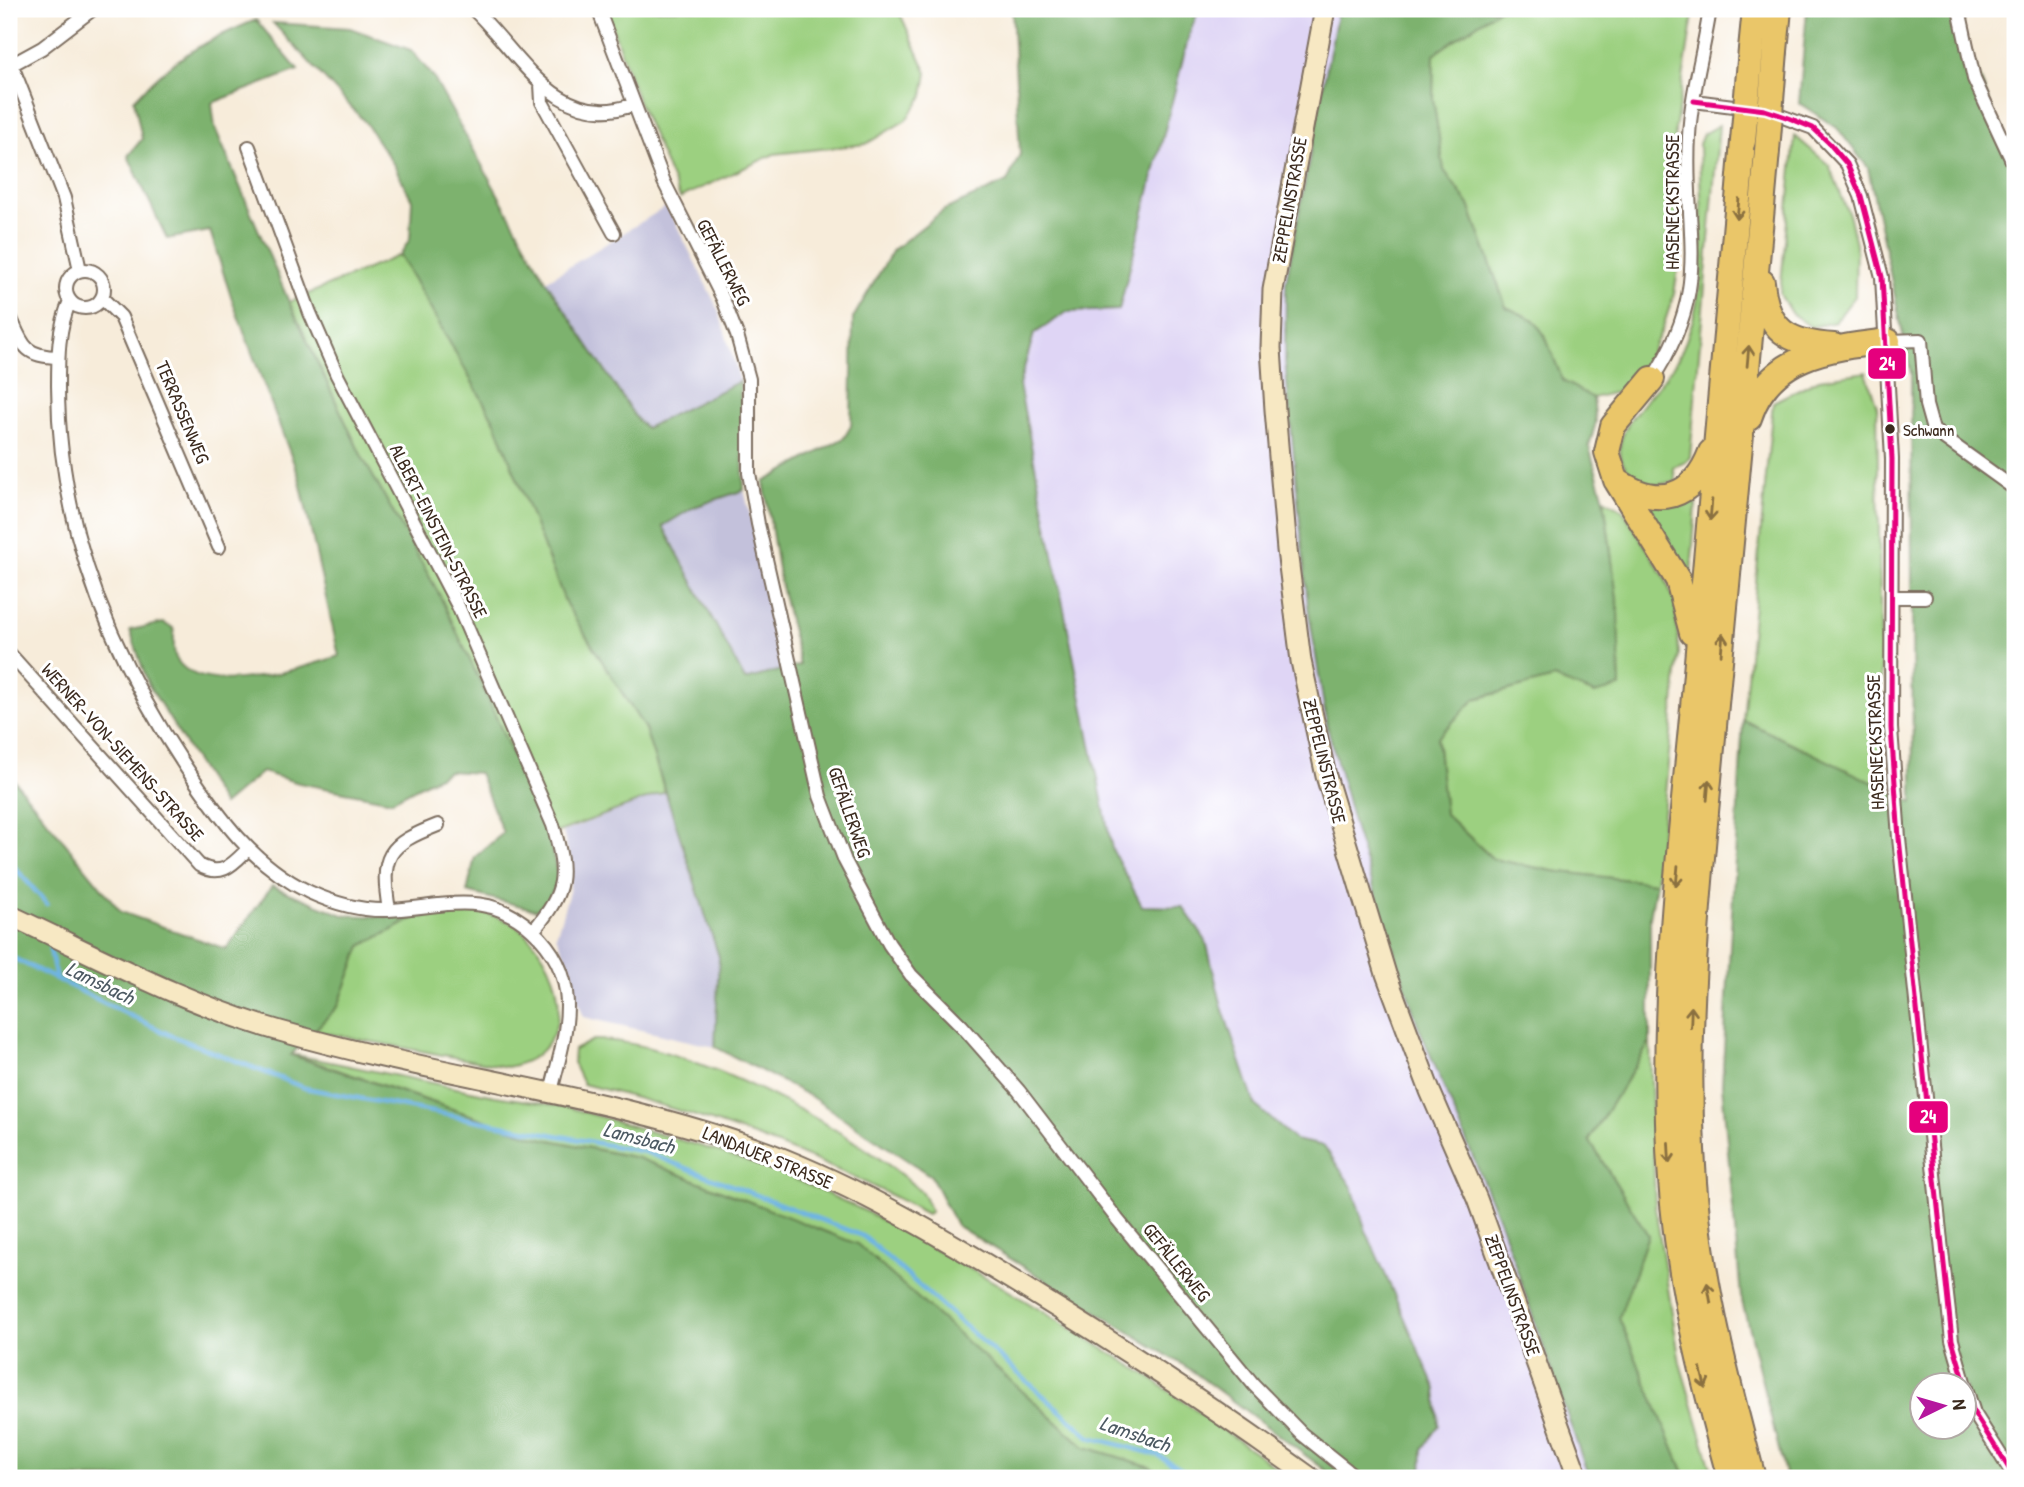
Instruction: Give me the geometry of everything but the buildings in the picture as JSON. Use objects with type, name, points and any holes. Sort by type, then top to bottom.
[{"type":"highway","points":[[1753,1478],[1724,1368],[1703,1260],[1694,1177],[1690,1085],[1694,961],[1766,151],[1763,50],[1755,9]]},
{"type":"highway","points":[[1730,1478],[1690,1320],[1675,1220],[1668,1130],[1671,957],[1743,141],[1763,50],[1779,9]]},
{"type":"highway","points":[[1758,248],[1766,308],[1778,328],[1793,340],[1842,347]]},
{"type":"highway","points":[[1740,449],[1752,408],[1769,379],[1779,370],[1796,361],[1842,347],[1888,341]]},
{"type":"highway","points":[[1653,379],[1620,416],[1608,438],[1607,452],[1616,480],[1678,580],[1691,625],[1695,686]]},
{"type":"highway","points":[[1616,480],[1647,496],[1672,495],[1683,491],[1695,482],[1705,467],[1719,418]]},
{"type":"street","points":[[80,270],[64,198],[10,61],[42,48],[93,9]]},
{"type":"street","points":[[473,9],[541,84],[564,100],[605,113],[632,105]]},
{"type":"street","name":"GEFÄLLERWEG","points":[[598,9],[632,105],[679,216],[723,299],[737,335],[749,379],[749,473],[758,524],[820,796],[851,873],[889,944],[911,975],[962,1026],[1019,1091],[1139,1247],[1254,1385],[1302,1434],[1357,1478]]},
{"type":"street","name":"ZEPPELINSTRASSE","points":[[1325,9],[1273,290],[1271,348],[1276,424],[1287,550],[1301,661],[1326,776],[1386,974],[1430,1091],[1477,1199],[1578,1478]]},
{"type":"street","name":"HASENECKSTRASSE","points":[[1653,379],[1677,333],[1692,278],[1694,240],[1689,143],[1710,9]]},
{"type":"street","points":[[1959,9],[1974,79],[2015,167]]},
{"type":"street","points":[[541,84],[542,102],[614,233]]},
{"type":"street","name":"HASENECKSTRASSE","points":[[1694,101],[1765,110],[1813,128],[1847,163],[1861,196],[1875,246],[1882,277],[1888,341],[1893,597],[1891,728],[1899,838],[1952,1340],[1974,1413],[2015,1478]]},
{"type":"street","name":"ALBERT-EINSTEIN-STRASSE","points":[[249,146],[310,313],[337,375],[458,606],[553,825],[563,858],[564,878],[558,898],[533,931]]},
{"type":"street","points":[[80,270],[97,274],[102,281],[102,298],[97,304],[83,308],[70,302],[66,295],[68,279],[80,270]]},
{"type":"street","name":"TERRASSENWEG","points":[[102,298],[121,317],[219,547]]},
{"type":"street","points":[[70,302],[63,317],[58,358],[60,441],[67,489],[86,563],[105,617],[132,680],[160,729],[200,789],[247,850],[274,871],[310,892],[356,908],[389,910],[451,902],[473,903],[514,916],[533,931],[561,970],[567,991],[567,1025],[551,1091]]},
{"type":"street","points":[[9,314],[26,349],[40,357],[58,358]]},
{"type":"street","points":[[1888,341],[1921,340],[1926,405],[1933,429],[2015,489]]},
{"type":"street","points":[[1893,597],[1926,597]]},
{"type":"street","name":"WERNER-VON-SIEMENS-STRASSE","points":[[9,653],[199,865],[216,872],[223,870],[247,850]]},
{"type":"street","points":[[389,910],[386,869],[392,851],[404,839],[438,825]]},
{"type":"street","name":"LANDAUER STRASSE","points":[[9,915],[128,972],[264,1026],[326,1044],[551,1091],[664,1118],[774,1155],[891,1210],[1092,1329],[1244,1429],[1311,1478]]},
{"type":"shaded area","points":[[1199,9],[1338,9],[1286,282],[1285,361],[1308,607],[1327,725],[1356,833],[1418,1025],[1501,1224],[1589,1478],[1422,1478],[1423,1448],[1439,1425],[1352,1187],[1324,1146],[1295,1140],[1255,1105],[1222,1007],[1206,941],[1183,907],[1142,906],[1112,849],[1019,385],[1034,334],[1067,312]]},
{"type":"shaded area","points":[[667,206],[718,309],[740,381],[647,428],[638,421],[546,281]]},
{"type":"shaded area","points":[[744,490],[787,668],[745,681],[663,526],[694,507]]},
{"type":"shaded area","points":[[665,792],[719,957],[715,1047],[584,1017],[576,996],[572,969],[556,936],[569,892],[572,868],[563,832]]},
{"type":"green space","points":[[606,9],[898,9],[927,73],[923,96],[906,120],[866,144],[774,154],[680,198],[638,101]]},
{"type":"green space","points":[[1012,9],[1199,9],[1189,35],[1119,310],[1067,312],[1034,334],[1019,385],[1112,849],[1142,906],[1183,907],[1206,941],[1222,1007],[1255,1105],[1295,1140],[1324,1146],[1352,1187],[1366,1231],[1436,1389],[1439,1425],[1423,1448],[1422,1478],[1336,1478],[1191,1370],[956,1225],[931,1176],[810,1096],[715,1047],[719,957],[645,729],[566,604],[495,422],[400,255],[410,239],[412,200],[394,165],[365,122],[273,23],[350,28],[411,50],[432,75],[546,281],[638,421],[646,428],[740,381],[744,490],[694,507],[663,526],[745,680],[800,665],[780,582],[764,482],[844,438],[851,426],[853,318],[893,250],[944,210],[1007,182],[1020,154]]},
{"type":"green space","points":[[1338,9],[1499,9],[1434,54],[1433,99],[1444,170],[1469,205],[1506,307],[1534,320],[1545,336],[1563,381],[1593,398],[1596,422],[1589,447],[1604,499],[1618,607],[1620,687],[1595,694],[1554,678],[1475,699],[1437,738],[1445,814],[1493,859],[1553,871],[1656,883],[1650,917],[1650,1042],[1589,1140],[1648,1235],[1619,1318],[1686,1478],[1589,1478],[1501,1224],[1418,1025],[1356,833],[1327,725],[1308,607],[1285,361],[1286,282]]},
{"type":"green space","points":[[1499,9],[1694,9],[1675,130],[1679,263],[1674,294],[1662,330],[1644,366],[1624,390],[1593,398],[1563,381],[1545,336],[1534,320],[1506,307],[1469,205],[1444,171],[1433,99],[1434,54]]},
{"type":"green space","points":[[1807,9],[1954,9],[2015,171],[2015,1478],[1786,1478],[1741,1297],[1722,1085],[1743,720],[1913,802],[1911,373],[1868,168],[1837,128],[1799,103]]},
{"type":"green space","points":[[256,20],[298,70],[212,103],[215,128],[289,302],[361,455],[438,592],[548,836],[559,879],[548,901],[536,910],[467,892],[475,857],[503,833],[479,773],[448,771],[391,801],[299,783],[262,772],[223,805],[148,684],[130,630],[163,623],[173,628],[177,660],[190,672],[208,678],[254,678],[339,656],[299,477],[232,300],[210,231],[167,239],[128,156],[142,139],[134,100],[148,85],[190,52]]},
{"type":"green space","points":[[1719,125],[1690,457],[1686,462],[1673,467],[1676,481],[1649,487],[1631,474],[1623,463],[1621,441],[1630,420],[1672,368],[1689,332],[1696,306],[1702,253],[1699,144],[1703,134]]},
{"type":"green space","points":[[1795,136],[1829,165],[1850,217],[1856,244],[1855,296],[1835,322],[1811,327],[1791,313],[1780,294]]},
{"type":"green space","points":[[400,255],[495,422],[566,604],[645,729],[665,792],[548,836],[438,592],[361,455],[289,302]]},
{"type":"green space","points":[[1866,372],[1877,407],[1883,788],[1743,720],[1773,402],[1819,379]]},
{"type":"green space","points":[[1697,492],[1690,585],[1643,508]]},
{"type":"green space","points":[[1604,499],[1622,509],[1664,576],[1675,602],[1679,654],[1656,883],[1553,871],[1493,859],[1445,814],[1437,737],[1475,699],[1554,678],[1595,694],[1618,607]]},
{"type":"green space","points":[[9,774],[121,912],[226,949],[272,886],[343,915],[415,918],[361,946],[338,1006],[291,1055],[535,1137],[638,1158],[857,1244],[1085,1447],[1148,1466],[1167,1478],[9,1478]]},
{"type":"green space","points":[[457,911],[484,914],[510,922],[529,937],[543,956],[554,978],[558,1001],[557,1023],[548,1043],[532,1058],[507,1067],[314,1031],[338,1006],[361,946],[415,918]]},
{"type":"green space","points":[[593,1040],[630,1043],[672,1054],[719,1071],[767,1093],[814,1117],[894,1169],[922,1193],[931,1211],[927,1214],[802,1154],[716,1122],[583,1084],[573,1063],[574,1050]]},
{"type":"green space","points":[[1650,1042],[1655,1207],[1680,1363],[1714,1478],[1686,1478],[1618,1318],[1648,1235],[1589,1140]]},
{"type":"green space","points":[[291,1054],[495,1096],[567,1107],[717,1151],[786,1175],[865,1211],[996,1283],[1142,1372],[1291,1478],[1167,1478],[1148,1466],[1085,1447],[857,1244],[638,1158],[535,1137]]},
{"type":"waterway","points":[[9,861],[47,904]]},
{"type":"waterway","points":[[50,949],[56,978]]},
{"type":"waterway","name":"Lamsbach","points":[[9,956],[170,1035],[305,1088],[645,1152],[863,1236],[1090,1437],[1158,1455],[1195,1478]]},
{"type":"transit line","name":"24","points":[[1694,101],[1765,110],[1813,128],[1847,164],[1861,196],[1882,277],[1892,459],[1891,728],[1899,838],[1952,1340],[1974,1413],[2015,1478]]},
{"type":"place","name":"Schwann","points":[[1890,429]]}]
